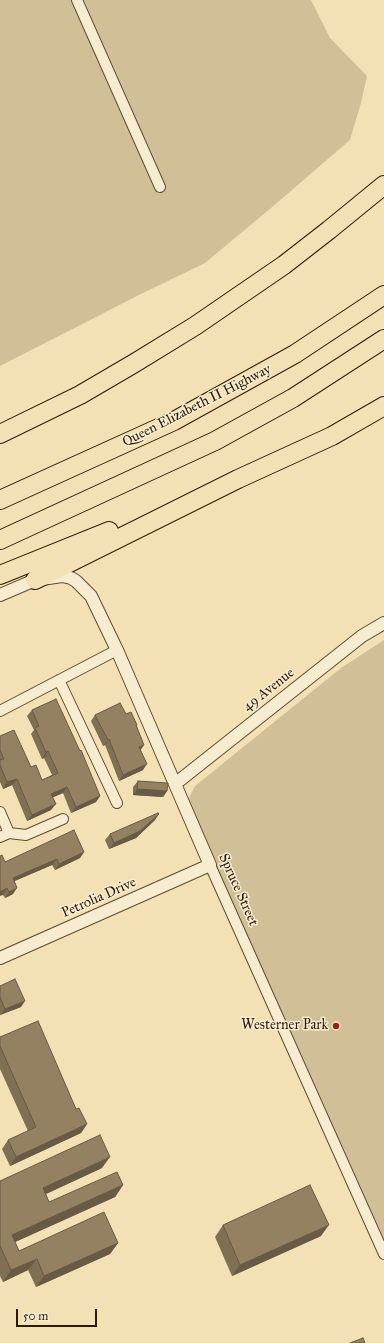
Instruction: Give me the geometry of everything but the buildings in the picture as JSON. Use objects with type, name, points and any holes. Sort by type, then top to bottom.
[{"type":"highway","points":[[0,434],[80,395],[134,364],[195,326],[284,265],[381,187]]},
{"type":"highway","name":"Queen Elizabeth II Highway","points":[[0,500],[181,417],[295,354],[384,295]]},
{"type":"highway","points":[[0,540],[214,441],[293,398],[384,339]]},
{"type":"highway","points":[[35,580],[238,480],[332,436],[384,406]]},
{"type":"highway","points":[[0,575],[238,480]]},
{"type":"street","points":[[77,0],[160,186]]},
{"type":"street","name":"Spruce Street","points":[[0,595],[35,580],[62,576],[70,578],[91,596],[117,650],[210,865],[384,1254]]},
{"type":"street","name":"49 Avenue","points":[[175,784],[362,636],[384,623]]},
{"type":"street","points":[[0,711],[117,650]]},
{"type":"street","points":[[59,680],[117,804]]},
{"type":"street","points":[[0,812],[4,835],[26,836],[63,819]]},
{"type":"street","name":"Petrolia Drive","points":[[0,958],[210,865]]},
{"type":"shaded area","points":[[0,0],[311,0],[330,38],[367,76],[350,140],[205,263],[0,366]]},
{"type":"shaded area","name":"Westerner Park","points":[[384,640],[384,1240],[187,802],[195,786],[341,668]]},
{"type":"place","name":"Westerner Park","points":[[336,1026]]}]
